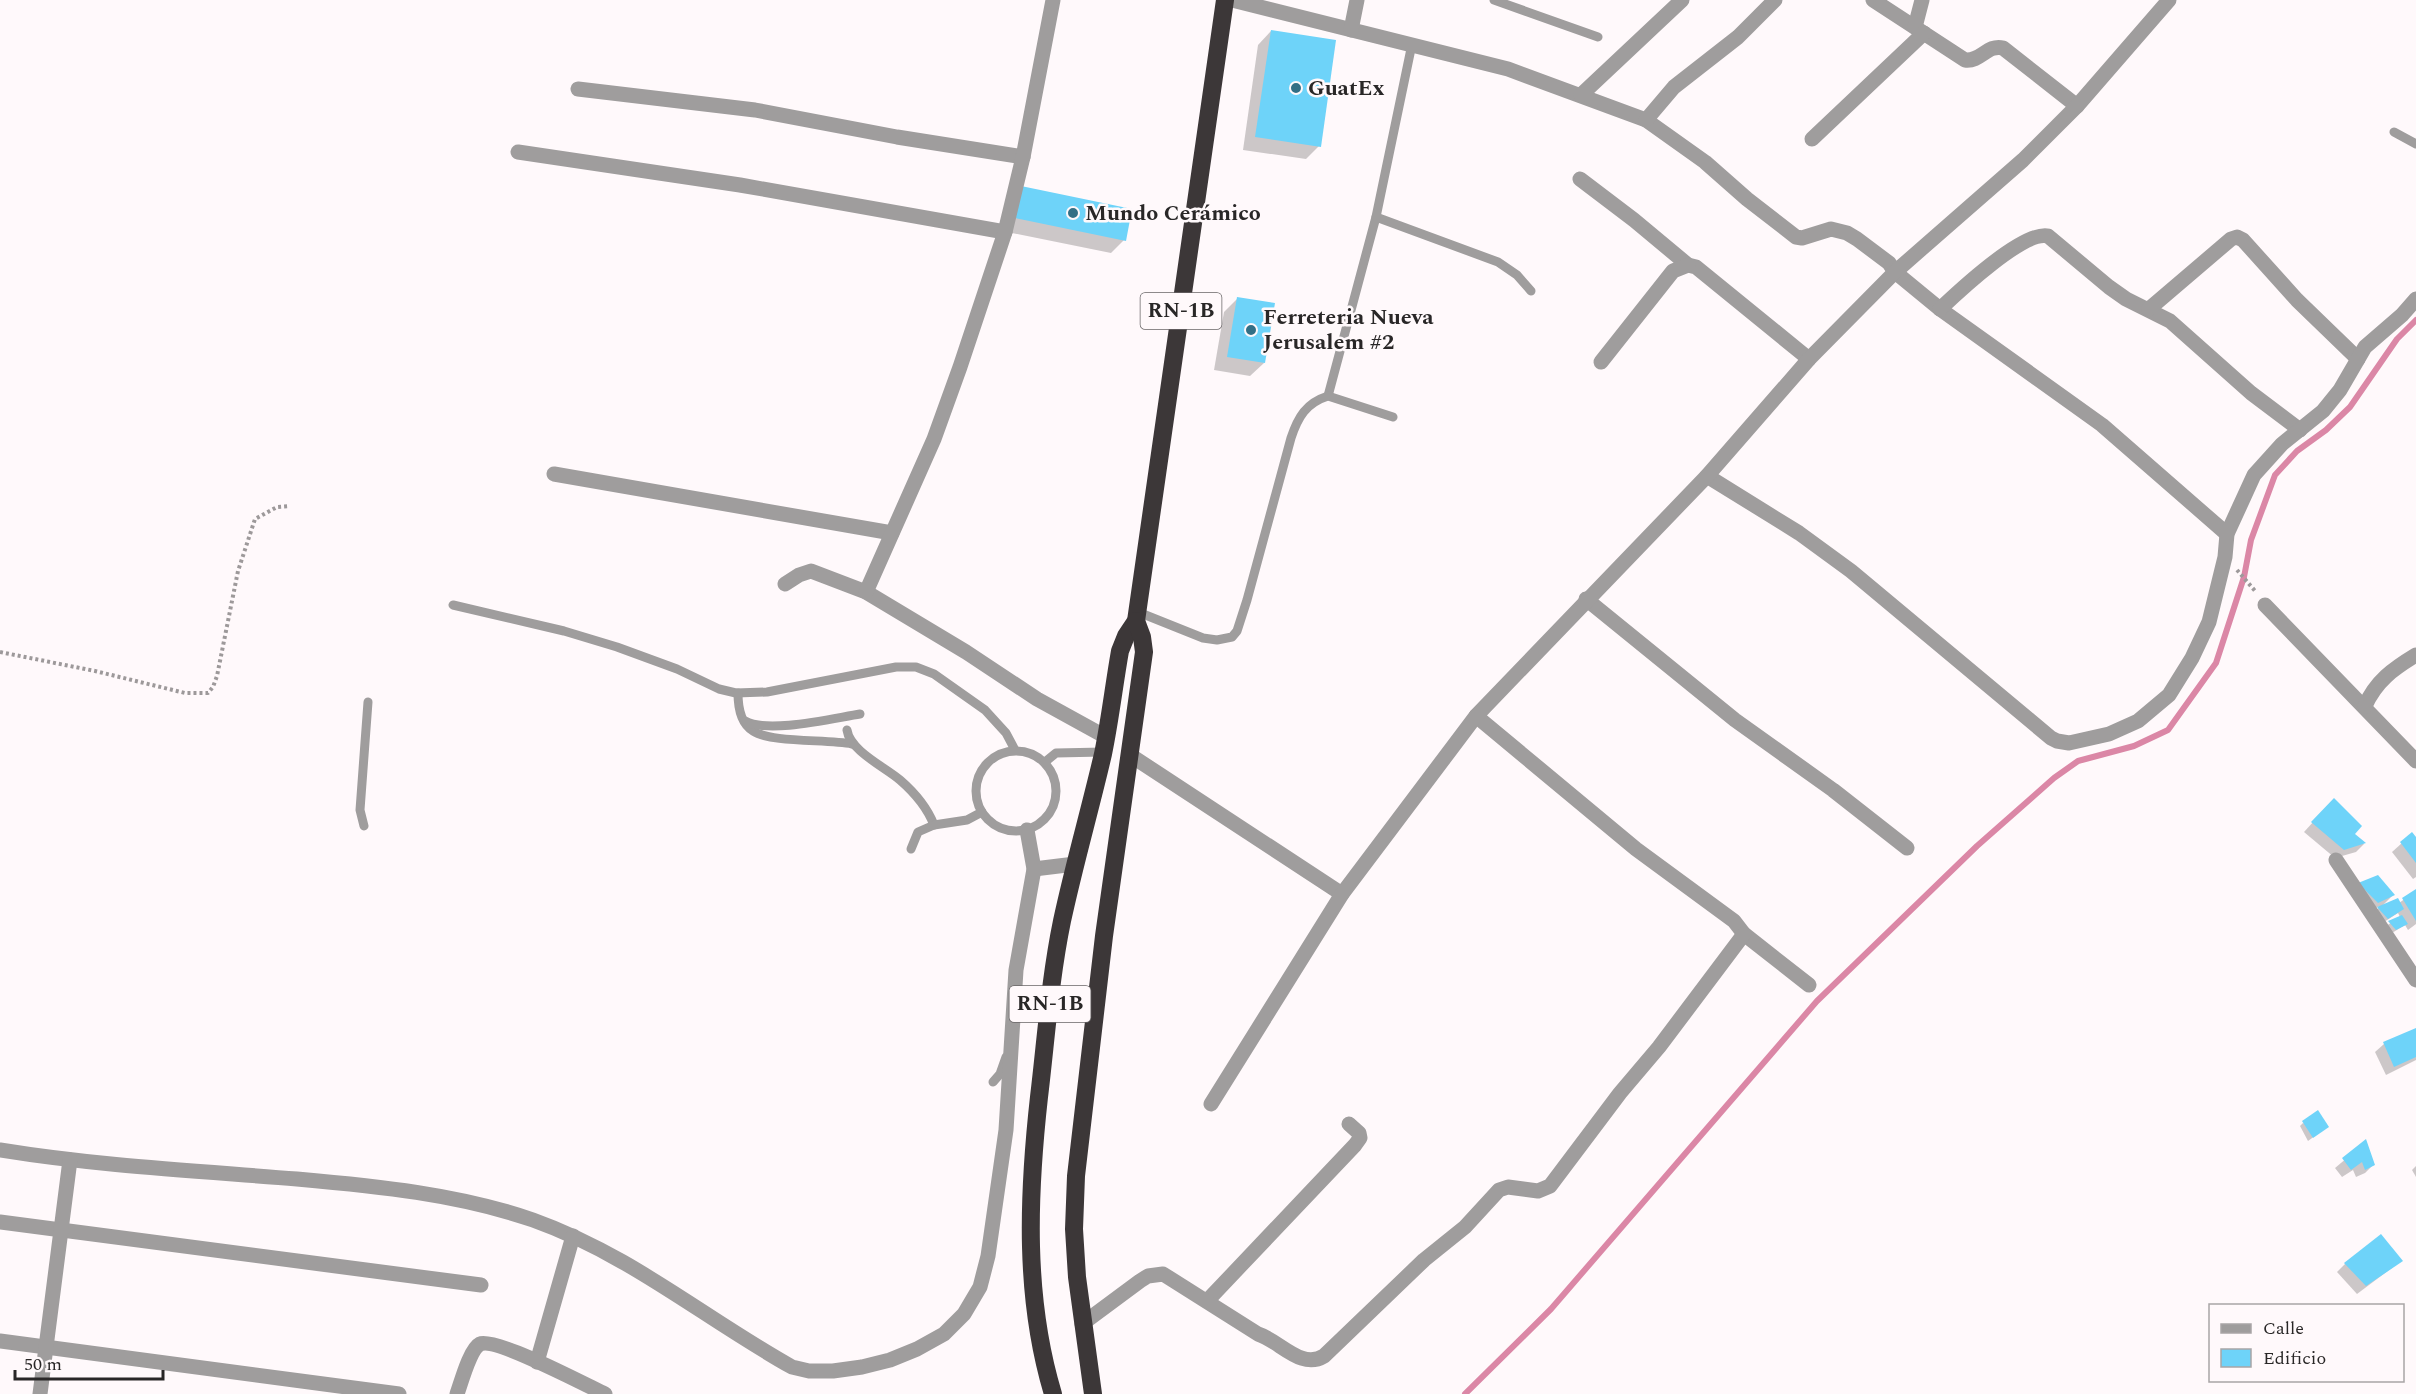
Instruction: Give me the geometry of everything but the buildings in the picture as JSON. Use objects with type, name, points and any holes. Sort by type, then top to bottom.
[{"type":"highway","name":"RN-1B","points":[[1053,1394],[1036,1319],[1031,1254],[1032,1176],[1055,965],[1075,864],[1104,745],[1120,651],[1137,617],[1225,0]]},
{"type":"highway","name":"RN-1B","points":[[1093,1394],[1082,1324],[1074,1229],[1077,1165],[1102,947],[1144,652],[1137,617]]},
{"type":"street","points":[[866,592],[934,439],[1005,232],[1023,157],[1053,0]]},
{"type":"street","points":[[1232,0],[1508,69],[1646,120],[1705,162],[1793,235],[1802,238],[1831,229],[1847,233],[1889,262],[1895,272],[1940,309],[2102,425],[2227,534]]},
{"type":"street","points":[[1351,30],[1357,0]]},
{"type":"street","points":[[1581,95],[1682,0]]},
{"type":"street","points":[[1646,120],[1674,87],[1722,51],[1775,0]]},
{"type":"street","points":[[1873,0],[1965,60],[1977,59],[1990,48],[2003,48],[2077,106]]},
{"type":"street","points":[[1812,139],[1920,30],[1922,0]]},
{"type":"street","points":[[1211,1104],[1342,894],[1476,716],[1586,599],[1707,476],[1809,359],[1895,272],[2023,160],[2077,106],[2169,0]]},
{"type":"street","points":[[578,89],[755,110],[897,137],[1023,157]]},
{"type":"street","points":[[518,152],[740,185],[1005,232]]},
{"type":"street","points":[[1580,179],[1688,265],[1696,267],[1809,359]]},
{"type":"street","points":[[1940,309],[2007,253],[2027,239],[2040,234],[2054,239],[2085,268],[2126,299],[2149,309],[2181,329],[2251,393],[2300,430]]},
{"type":"street","points":[[2149,309],[2204,260],[2237,237],[2243,240],[2297,300],[2358,359]]},
{"type":"street","points":[[1601,362],[1673,271],[1688,265]]},
{"type":"street","points":[[1707,476],[1799,533],[1851,571],[2040,729],[2062,743],[2078,742],[2109,734],[2138,721],[2162,703],[2203,636],[2214,608],[2225,557],[2227,534],[2254,475],[2273,452],[2323,411],[2377,335],[2402,315],[2416,299]]},
{"type":"street","points":[[554,474],[892,533]]},
{"type":"street","points":[[785,584],[811,571],[866,592],[966,652],[1104,745]]},
{"type":"street","points":[[1586,599],[1735,720],[1833,790],[1907,848]]},
{"type":"street","points":[[2265,605],[2416,761]]},
{"type":"street","points":[[2365,706],[2375,686],[2382,678],[2416,655]]},
{"type":"street","points":[[1476,716],[1636,849],[1734,921],[1744,934],[1809,985]]},
{"type":"street","points":[[1130,755],[1342,894]]},
{"type":"street","points":[[0,1150],[70,1160],[345,1183],[409,1191],[500,1210],[534,1220],[573,1236],[631,1264],[792,1367],[809,1371],[833,1371],[890,1360],[917,1349],[944,1334],[964,1314],[980,1287],[987,1256],[1006,1130],[1016,970],[1034,869],[1027,830]]},
{"type":"street","points":[[2336,860],[2416,980]]},
{"type":"street","points":[[1034,869],[1075,864]]},
{"type":"street","points":[[1082,1324],[1140,1281],[1156,1274],[1163,1274],[1304,1360],[1314,1361],[1324,1356],[1424,1260],[1465,1227],[1499,1190],[1508,1187],[1539,1191],[1550,1186],[1744,934]]},
{"type":"street","points":[[1207,1301],[1355,1145],[1360,1138],[1359,1133],[1349,1124]]},
{"type":"street","points":[[40,1394],[70,1160]]},
{"type":"street","points":[[0,1222],[481,1285]]},
{"type":"street","points":[[537,1362],[573,1236]]},
{"type":"street","points":[[0,1341],[354,1391],[399,1394]]},
{"type":"street","points":[[457,1394],[473,1352],[479,1344],[491,1344],[537,1362],[605,1394]]},
{"type":"lane","points":[[1494,0],[1598,38]]},
{"type":"lane","points":[[1328,396],[1376,217],[1412,44]]},
{"type":"lane","points":[[2394,132],[2416,144]]},
{"type":"lane","points":[[1376,217],[1497,262],[1516,275],[1531,291]]},
{"type":"lane","points":[[1137,617],[1203,638],[1217,640],[1232,637],[1237,631],[1247,600],[1296,423],[1310,404],[1328,396],[1393,417]]},
{"type":"lane","points":[[453,605],[564,631],[617,647],[677,669],[719,689],[738,693],[767,692],[896,667],[916,667],[934,674],[985,710],[1006,733],[1015,750]]},
{"type":"lane","points":[[738,693],[739,709],[753,732],[761,735],[852,744],[900,780],[922,802],[934,825]]},
{"type":"lane","points":[[364,826],[360,810],[368,702]]},
{"type":"lane","points":[[744,720],[750,724],[769,726],[861,714]]},
{"type":"lane","points":[[847,730],[852,744]]},
{"type":"lane","points":[[1045,762],[1056,753],[1104,745]]},
{"type":"lane","points":[[1015,750],[1026,752],[1045,762],[1057,789],[1055,802],[1044,820],[1027,830],[1014,832],[1001,829],[990,822],[982,812],[977,799],[976,785],[980,772],[989,761],[1001,753],[1015,750]]},
{"type":"lane","points":[[911,849],[918,832],[934,825],[967,820],[982,812]]},
{"type":"lane","points":[[993,1082],[1000,1074],[1011,1044]]},
{"type":"path","points":[[0,652],[95,671],[185,693],[208,693],[217,676],[238,571],[255,519],[277,507],[290,506]]},
{"type":"path","points":[[2225,557],[2265,605]]},
{"type":"waterway","points":[[1465,1394],[1551,1309],[1817,1001],[1977,846],[2054,778],[2078,761],[2134,746],[2168,730],[2216,663],[2244,577],[2251,540],[2275,475],[2297,451],[2326,430],[2350,407],[2397,339],[2416,320]]},
{"type":"place","name":"GuatEx","points":[[1296,88]]},
{"type":"place","name":"Mundo Cerámico","points":[[1073,213]]},
{"type":"place","name":"Ferreteria Nueva Jerusalem #2","points":[[1251,330]]}]
